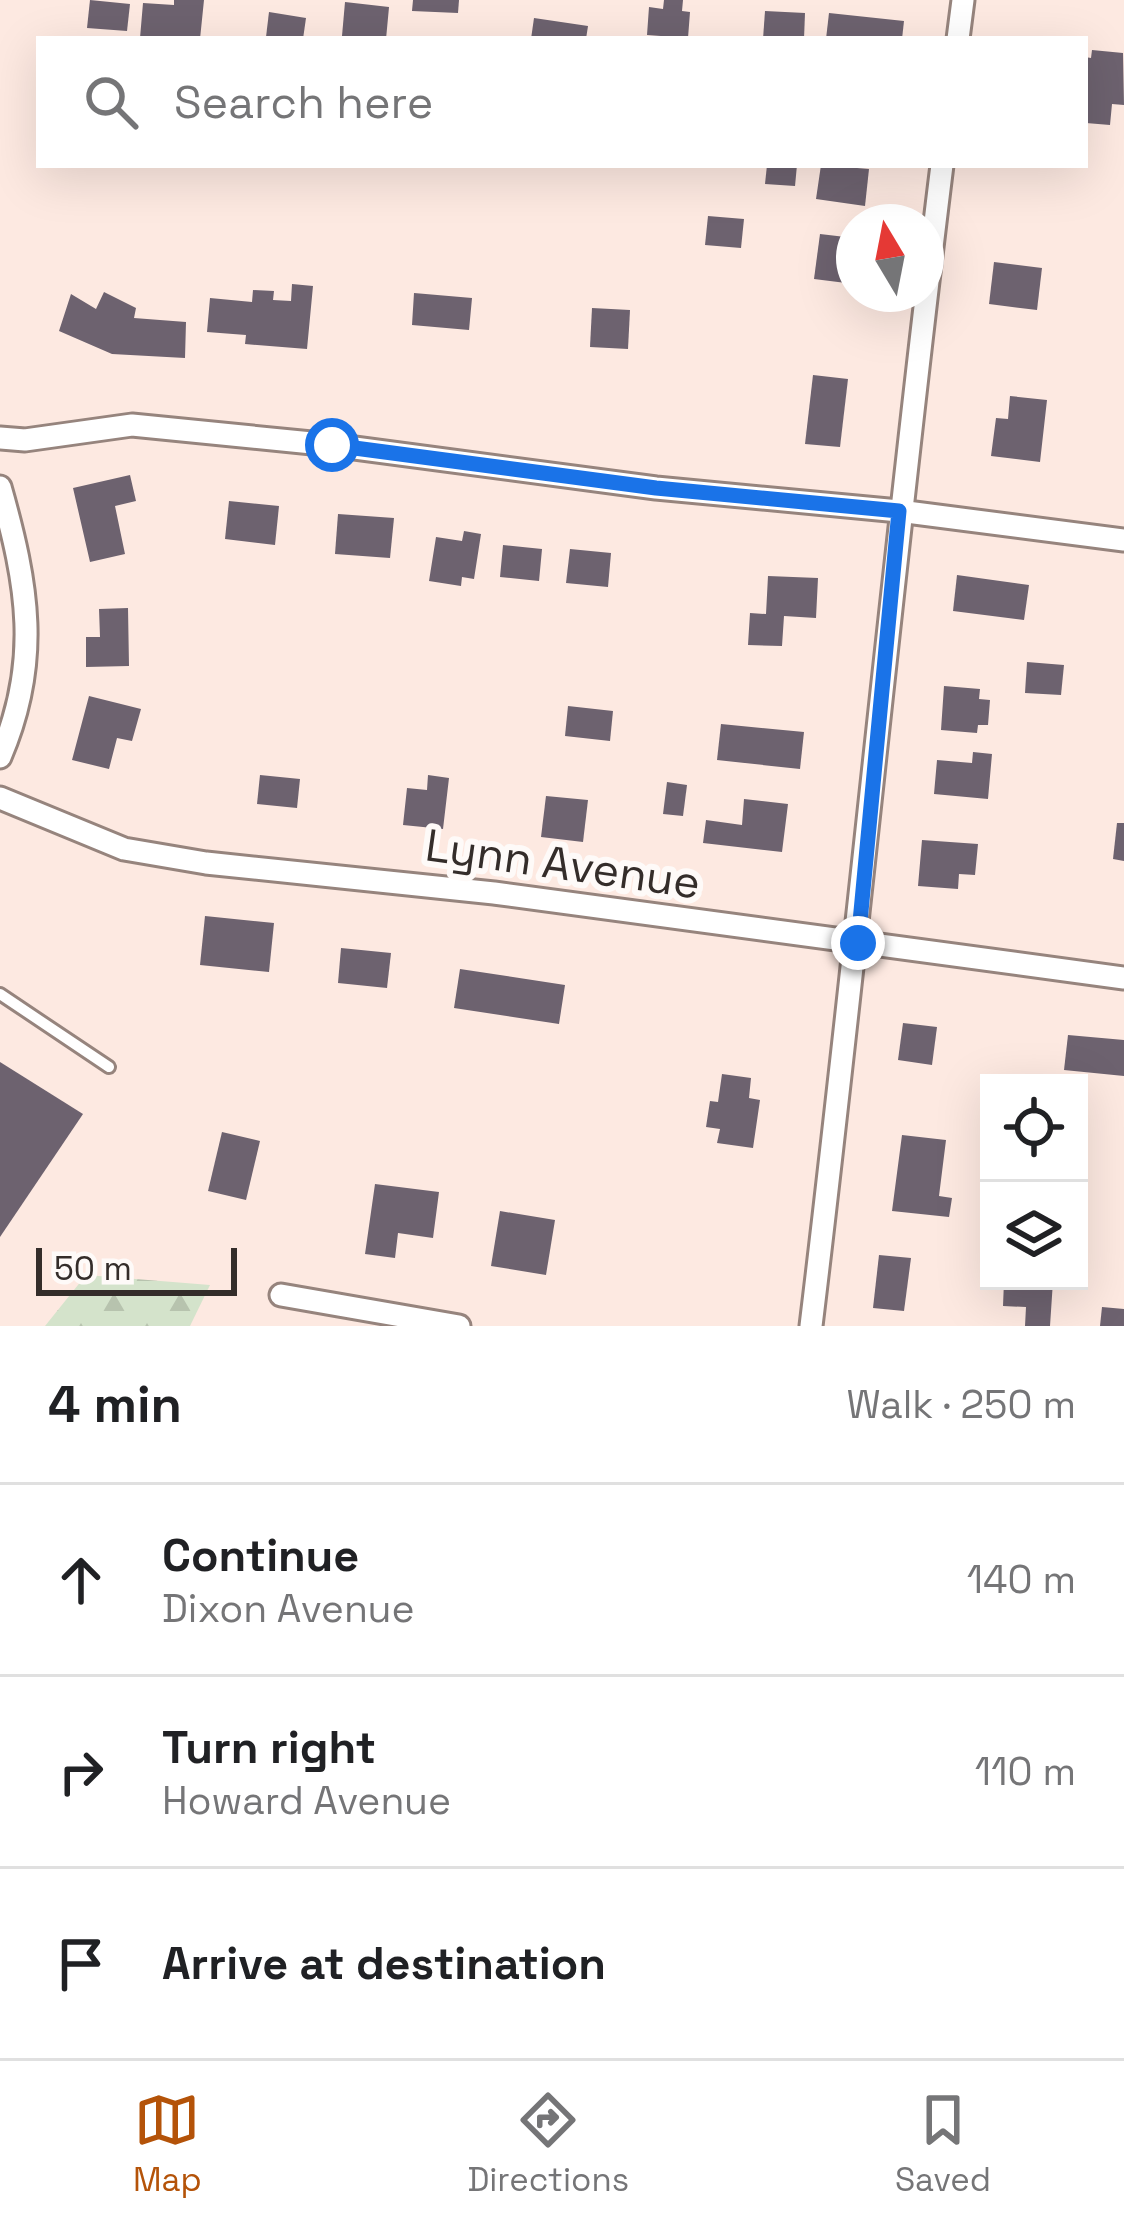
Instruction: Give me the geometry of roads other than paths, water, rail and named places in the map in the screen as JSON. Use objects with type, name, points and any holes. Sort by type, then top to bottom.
[{"type":"street","points":[[958,36],[963,0]]},
{"type":"street","points":[[812,1326],[858,943],[899,511],[942,168]]},
{"type":"street","points":[[0,438],[25,440],[132,425],[1124,540]]},
{"type":"street","points":[[0,488],[14,537],[26,613],[21,699],[0,757]]},
{"type":"street","name":"Lynn Avenue","points":[[0,798],[124,849],[165,856],[494,893],[1124,978]]},
{"type":"street","points":[[281,1295],[459,1326]]},
{"type":"lane","points":[[0,994],[109,1067]]}]
